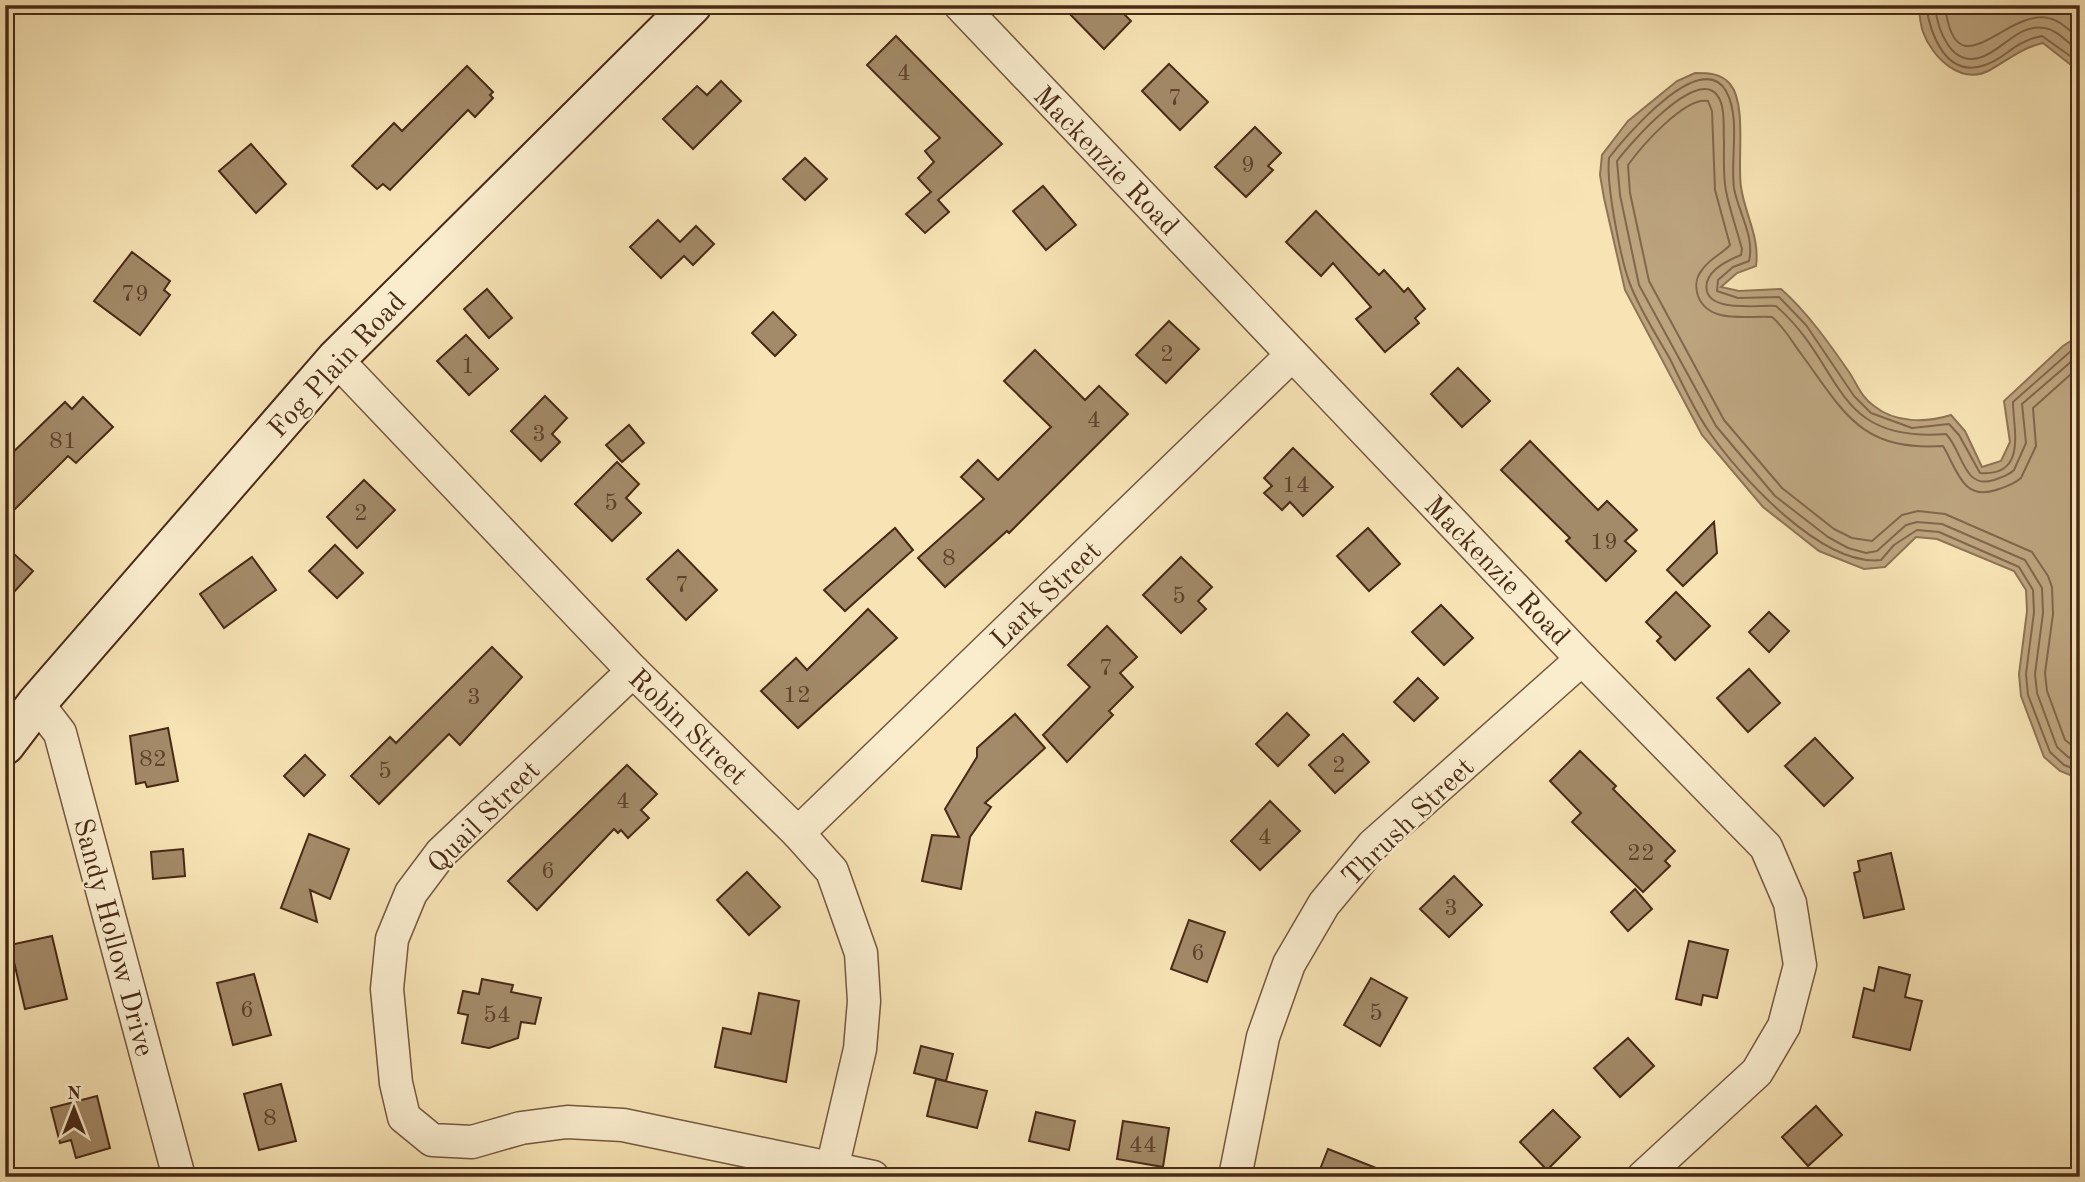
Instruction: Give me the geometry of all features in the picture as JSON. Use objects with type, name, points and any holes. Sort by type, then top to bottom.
[{"type":"street","name":"Fog Plain Road","points":[[5,745],[37,703],[336,359],[692,5]]},
{"type":"street","name":"Mackenzie Road","points":[[960,5],[1582,659],[1766,847],[1790,902],[1800,965],[1784,1026],[1757,1072],[1643,1177]]},
{"type":"street","name":"Lark Street","points":[[798,833],[1292,355]]},
{"type":"street","name":"Robin Street","points":[[336,359],[633,671],[798,833],[832,871],[861,953],[863,1001],[860,1049],[831,1172]]},
{"type":"street","name":"Thrush Street","points":[[1235,1177],[1263,1037],[1289,964],[1324,904],[1373,845],[1582,659]]},
{"type":"street","name":"Quail Street","points":[[633,671],[441,853],[411,893],[393,939],[387,989],[396,1083],[404,1117],[432,1140],[472,1142],[521,1128],[567,1122],[623,1125],[831,1172]]},
{"type":"street","name":"Sandy Hollow Drive","points":[[37,703],[60,733],[179,1177]]},
{"type":"street","points":[[831,1172],[873,1177]]},
{"type":"water","points":[[1918,5],[2080,5],[2080,72],[2043,43],[2021,51],[1979,74],[1958,72],[1933,51],[1927,41]]},
{"type":"water","points":[[1695,73],[1723,78],[1735,93],[1740,119],[1741,187],[1756,245],[1756,266],[1737,273],[1721,287],[1739,291],[1781,289],[1817,328],[1862,394],[1882,412],[1911,420],[1951,415],[1965,431],[1982,467],[2001,461],[2010,442],[2004,401],[2063,346],[2080,335],[2080,779],[2060,771],[2044,757],[2021,696],[2019,674],[2027,611],[2026,590],[2014,571],[1937,539],[1916,537],[1885,567],[1864,569],[1819,551],[1763,507],[1702,435],[1625,290],[1600,175],[1602,155],[1628,121],[1677,81]]},
{"type":"building","points":[[1061,5],[1115,5],[1131,21],[1104,49]]},
{"type":"building","points":[[896,36],[1002,144],[938,200],[949,212],[925,233],[906,214],[931,192],[918,178],[934,162],[925,151],[940,138],[867,65]]},
{"type":"building","points":[[1169,64],[1208,102],[1180,130],[1142,91]]},
{"type":"building","points":[[467,66],[493,92],[490,95],[493,98],[475,117],[468,110],[390,190],[383,184],[377,189],[352,166],[394,123],[402,131]]},
{"type":"building","points":[[721,81],[741,101],[693,149],[663,119],[697,86],[707,95]]},
{"type":"building","points":[[1255,127],[1281,153],[1268,166],[1273,170],[1246,197],[1215,167]]},
{"type":"building","points":[[251,144],[286,184],[256,213],[219,171]]},
{"type":"building","points":[[805,158],[827,179],[805,200],[783,179]]},
{"type":"building","points":[[1043,186],[1076,225],[1046,250],[1013,211]]},
{"type":"building","points":[[1316,211],[1379,275],[1384,270],[1404,292],[1408,288],[1425,309],[1415,318],[1419,323],[1385,352],[1356,319],[1371,307],[1333,263],[1321,276],[1286,242]]},
{"type":"building","points":[[658,220],[680,242],[696,226],[714,244],[693,265],[684,256],[661,278],[630,247]]},
{"type":"building","points":[[132,252],[170,281],[164,290],[170,295],[140,335],[94,301]]},
{"type":"building","points":[[487,289],[512,318],[489,338],[464,309]]},
{"type":"building","points":[[773,312],[796,335],[775,356],[752,333]]},
{"type":"building","points":[[1169,321],[1199,349],[1166,383],[1136,355]]},
{"type":"building","points":[[466,335],[498,369],[469,395],[437,361]]},
{"type":"building","points":[[1035,350],[1085,400],[1099,386],[1128,414],[1009,533],[1007,531],[945,587],[918,558],[984,499],[961,477],[978,460],[998,480],[1051,427],[1004,381]]},
{"type":"building","points":[[1458,368],[1490,401],[1462,427],[1431,394]]},
{"type":"building","points":[[545,396],[567,418],[552,434],[560,442],[541,461],[511,431]]},
{"type":"building","points":[[83,397],[113,427],[76,463],[68,456],[5,519],[5,460],[65,402],[72,409]]},
{"type":"building","points":[[629,425],[644,443],[622,462],[606,445]]},
{"type":"building","points":[[1530,441],[1598,510],[1607,501],[1637,530],[1625,541],[1636,551],[1606,581],[1566,541],[1570,538],[1501,470]]},
{"type":"building","points":[[1293,448],[1333,487],[1303,516],[1290,502],[1282,510],[1264,493],[1272,486],[1264,478]]},
{"type":"building","points":[[617,462],[639,484],[626,498],[641,513],[612,541],[575,504]]},
{"type":"building","points":[[364,480],[395,510],[357,548],[327,517]]},
{"type":"building","points":[[1714,522],[1717,553],[1683,586],[1667,570]]},
{"type":"building","points":[[895,528],[913,550],[845,611],[824,590]]},
{"type":"building","points":[[1368,528],[1400,564],[1369,591],[1337,556]]},
{"type":"building","points":[[335,545],[363,573],[337,598],[309,571]]},
{"type":"building","points":[[5,546],[33,571],[5,602]]},
{"type":"building","points":[[678,550],[717,590],[686,620],[647,579]]},
{"type":"building","points":[[252,557],[276,590],[224,628],[200,594]]},
{"type":"building","points":[[1181,557],[1212,587],[1198,601],[1206,609],[1181,633],[1143,595]]},
{"type":"building","points":[[1676,592],[1710,626],[1675,660],[1657,641],[1661,637],[1646,622]]},
{"type":"building","points":[[1441,605],[1473,638],[1444,665],[1412,632]]},
{"type":"building","points":[[868,609],[897,638],[798,728],[761,691],[796,658],[807,670]]},
{"type":"building","points":[[1769,612],[1789,631],[1769,652],[1749,632]]},
{"type":"building","points":[[1107,626],[1137,657],[1120,673],[1133,687],[1109,711],[1113,715],[1067,762],[1043,735],[1090,687],[1068,665]]},
{"type":"building","points":[[492,647],[522,677],[460,745],[449,734],[379,804],[351,776],[390,737],[396,743]]},
{"type":"building","points":[[1749,669],[1780,703],[1748,732],[1717,698]]},
{"type":"building","points":[[1418,678],[1438,698],[1414,721],[1394,702]]},
{"type":"building","points":[[1287,713],[1309,735],[1278,766],[1256,744]]},
{"type":"building","points":[[1015,714],[1045,748],[985,803],[991,807],[970,837],[961,889],[922,881],[932,835],[959,837],[945,809],[977,757],[977,748]]},
{"type":"building","points":[[168,728],[178,781],[147,787],[145,782],[136,784],[130,736]]},
{"type":"building","points":[[1343,734],[1369,762],[1335,793],[1309,765]]},
{"type":"building","points":[[1815,738],[1853,778],[1824,806],[1785,766]]},
{"type":"building","points":[[1580,751],[1616,786],[1613,789],[1675,851],[1665,861],[1670,866],[1643,892],[1572,822],[1581,813],[1550,781]]},
{"type":"building","points":[[305,755],[325,775],[304,796],[284,776]]},
{"type":"building","points":[[627,765],[657,794],[641,810],[649,818],[628,838],[621,830],[618,833],[614,829],[537,910],[508,881]]},
{"type":"building","points":[[1270,801],[1300,831],[1260,870],[1231,841]]},
{"type":"building","points":[[309,834],[349,849],[330,899],[310,890],[317,922],[281,908]]},
{"type":"building","points":[[183,849],[185,876],[153,879],[151,852]]},
{"type":"building","points":[[1891,853],[1904,909],[1864,918],[1854,873],[1860,871],[1858,861]]},
{"type":"building","points":[[747,872],[780,907],[749,935],[717,900]]},
{"type":"building","points":[[1454,876],[1482,905],[1449,937],[1420,909]]},
{"type":"building","points":[[1635,889],[1652,909],[1628,931],[1611,912]]},
{"type":"building","points":[[1189,920],[1225,932],[1207,982],[1171,969]]},
{"type":"building","points":[[52,936],[67,999],[25,1009],[10,945]]},
{"type":"building","points":[[1689,941],[1728,950],[1717,998],[1703,995],[1701,1005],[1676,999]]},
{"type":"building","points":[[1879,967],[1910,975],[1905,997],[1922,1001],[1910,1050],[1853,1037],[1864,988],[1874,991]]},
{"type":"building","points":[[254,974],[271,1035],[233,1045],[217,983]]},
{"type":"building","points":[[1371,978],[1407,998],[1380,1046],[1344,1025]]},
{"type":"building","points":[[482,979],[513,985],[511,992],[541,998],[535,1024],[521,1022],[518,1038],[489,1048],[462,1043],[468,1015],[458,1013],[463,991],[479,994]]},
{"type":"building","points":[[759,993],[799,1001],[786,1082],[715,1067],[723,1028],[751,1034]]},
{"type":"building","points":[[1628,1038],[1654,1066],[1620,1097],[1594,1068]]},
{"type":"building","points":[[921,1046],[953,1054],[946,1081],[914,1073]]},
{"type":"building","points":[[936,1079],[987,1091],[977,1128],[927,1116]]},
{"type":"building","points":[[281,1084],[296,1141],[259,1150],[244,1094]]},
{"type":"building","points":[[97,1096],[110,1148],[76,1158],[71,1140],[60,1143],[51,1108]]},
{"type":"building","points":[[1816,1106],[1842,1135],[1808,1166],[1782,1137]]},
{"type":"building","points":[[1553,1110],[1580,1137],[1547,1170],[1520,1142]]},
{"type":"building","points":[[1036,1112],[1075,1121],[1069,1150],[1029,1141]]},
{"type":"building","points":[[1123,1121],[1169,1128],[1163,1167],[1117,1159]]},
{"type":"building","points":[[1328,1149],[1394,1175],[1317,1177]]}]
